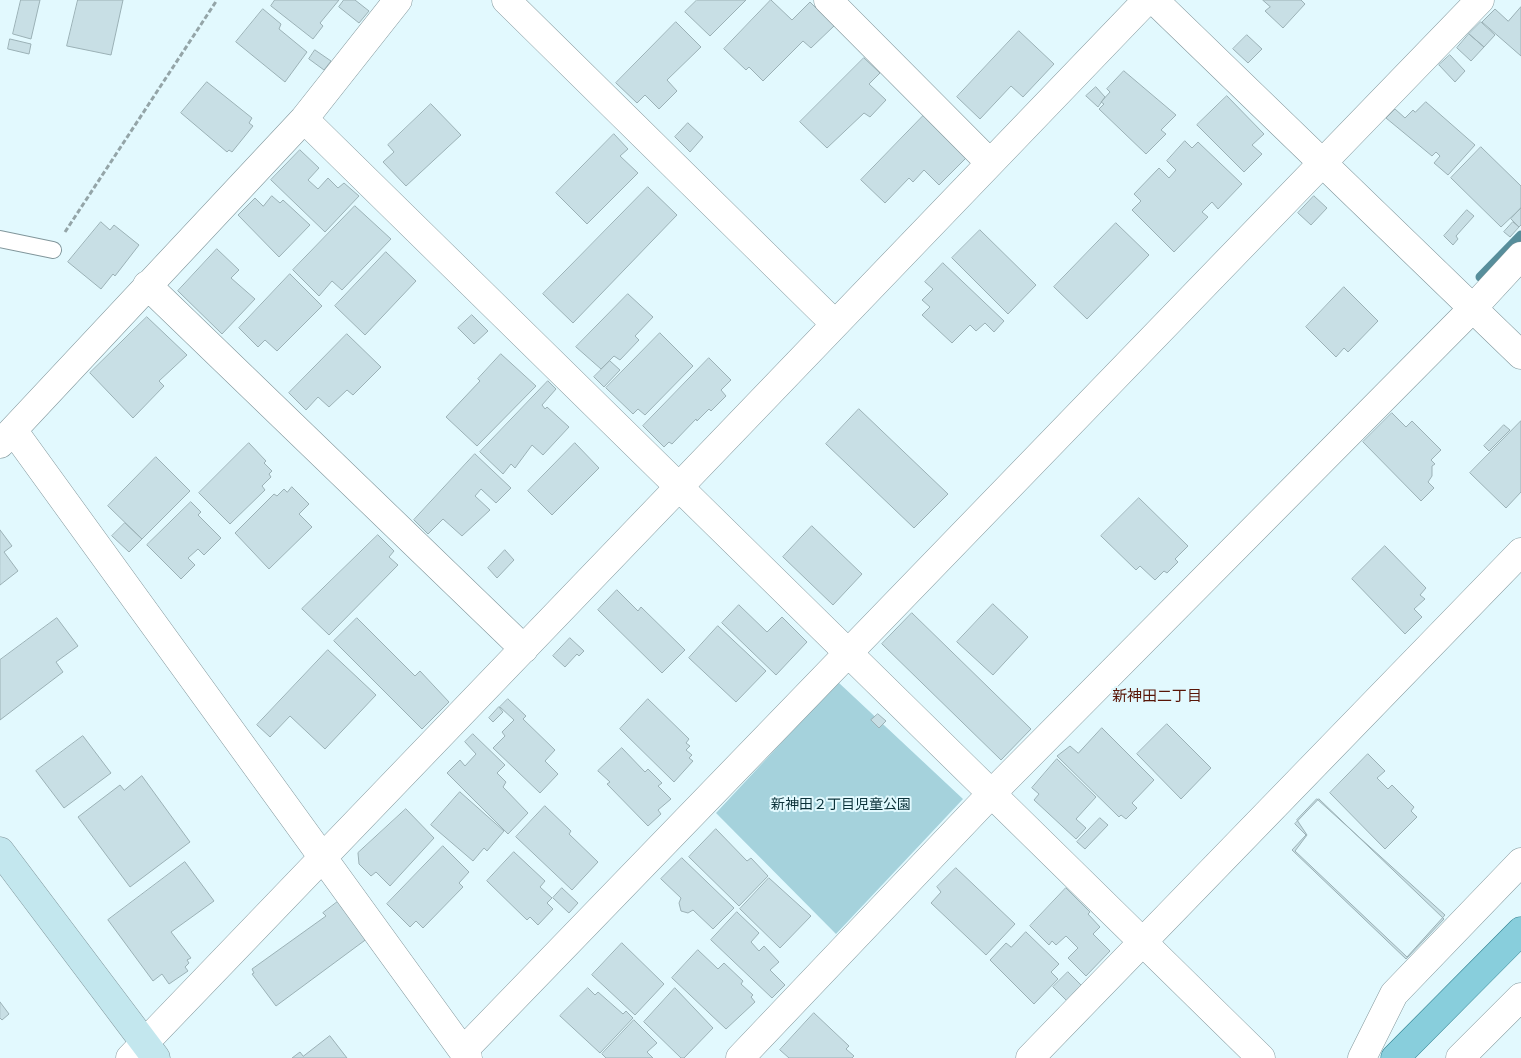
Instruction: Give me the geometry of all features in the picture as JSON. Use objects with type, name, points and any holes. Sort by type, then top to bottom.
[{"type":"main road","points":[[1395,1058],[1521,931]]},
{"type":"street","points":[[398,0],[304,119],[7,437],[323,857],[466,1054],[848,653],[1321,162],[1480,0]]},
{"type":"street","points":[[506,0],[836,324]]},
{"type":"street","points":[[828,0],[990,163]]},
{"type":"street","points":[[0,851],[144,1053],[323,857],[1146,0]]},
{"type":"street","points":[[1154,0],[1521,355]]},
{"type":"street","points":[[304,119],[1261,1058]]},
{"type":"street","points":[[740,1058],[992,794],[1472,309],[1521,256]]},
{"type":"street","points":[[147,285],[524,649]]},
{"type":"street","points":[[1030,1058],[1521,552]]},
{"type":"street","points":[[1362,1058],[1394,994],[1521,862]]},
{"type":"street","points":[[1460,1058],[1521,997]]},
{"type":"lane","points":[[0,239],[53,250]]},
{"type":"path","points":[[53,250],[217,0]]},
{"type":"green space","name":"新神田２丁目児童公園","points":[[838,682],[963,799],[836,934],[716,813]]},
{"type":"building","points":[[21,0],[40,0],[31,39],[13,34]]},
{"type":"building","points":[[78,0],[123,0],[111,55],[67,46]]},
{"type":"building","points":[[275,0],[339,0],[320,23],[323,26],[313,39],[271,6]]},
{"type":"building","points":[[344,0],[355,0],[369,11],[359,23],[339,7]]},
{"type":"building","points":[[697,0],[746,0],[710,36],[685,12]]},
{"type":"building","points":[[771,0],[792,20],[810,2],[834,26],[811,48],[803,41],[763,81],[749,67],[746,70],[724,49]]},
{"type":"building","points":[[1263,0],[1301,0],[1305,4],[1283,28],[1265,11],[1270,7]]},
{"type":"building","points":[[1521,7],[1521,56],[1482,22],[1495,9],[1508,21]]},
{"type":"building","points":[[263,9],[281,24],[279,29],[307,52],[285,82],[236,42]]},
{"type":"building","points":[[676,22],[701,47],[667,80],[677,91],[659,109],[645,95],[637,103],[616,83]]},
{"type":"building","points":[[1481,22],[1495,35],[1484,47],[1469,34]]},
{"type":"building","points":[[1019,31],[1054,64],[1023,97],[1011,86],[980,119],[957,97]]},
{"type":"building","points":[[1469,34],[1484,47],[1471,61],[1457,48]]},
{"type":"building","points":[[1247,35],[1262,49],[1248,63],[1233,49]]},
{"type":"building","points":[[10,39],[31,44],[29,54],[8,49]]},
{"type":"building","points":[[315,50],[331,61],[324,70],[309,59]]},
{"type":"building","points":[[1450,55],[1465,71],[1455,82],[1439,65]]},
{"type":"building","points":[[864,58],[880,73],[869,84],[886,100],[870,117],[864,113],[827,148],[800,122]]},
{"type":"building","points":[[1124,71],[1176,115],[1161,130],[1166,134],[1146,154],[1099,109],[1104,104],[1101,102],[1110,92],[1107,89]]},
{"type":"building","points":[[207,82],[252,118],[249,123],[253,126],[232,152],[229,150],[227,152],[181,113]]},
{"type":"building","points":[[1096,87],[1105,97],[1098,107],[1086,96]]},
{"type":"building","points":[[1227,96],[1264,134],[1252,145],[1262,154],[1244,172],[1197,125]]},
{"type":"building","points":[[1426,102],[1475,145],[1448,175],[1434,163],[1440,156],[1436,152],[1432,156],[1386,118],[1395,109],[1405,118],[1413,110],[1415,112]]},
{"type":"building","points":[[431,104],[461,135],[406,186],[383,162],[394,152],[388,145]]},
{"type":"building","points":[[927,112],[966,158],[939,185],[924,170],[913,182],[909,178],[885,203],[861,180]]},
{"type":"building","points":[[688,123],[703,137],[690,152],[675,137]]},
{"type":"building","points":[[614,134],[628,149],[620,156],[638,173],[587,224],[556,193]]},
{"type":"building","points":[[1185,141],[1192,148],[1198,142],[1242,184],[1218,209],[1212,202],[1202,212],[1208,217],[1174,252],[1132,210],[1141,201],[1134,194],[1159,168],[1169,178],[1176,170],[1167,161]]},
{"type":"building","points":[[1481,147],[1521,186],[1521,208],[1501,227],[1451,178]]},
{"type":"building","points":[[300,150],[319,168],[308,180],[318,189],[328,178],[338,188],[344,183],[359,196],[325,232],[271,180]]},
{"type":"building","points":[[648,187],[677,215],[573,323],[543,294]]},
{"type":"building","points":[[272,196],[280,203],[283,200],[310,225],[279,257],[238,215],[255,198],[263,206]]},
{"type":"building","points":[[1314,196],[1327,208],[1311,225],[1298,213]]},
{"type":"building","points":[[355,206],[391,239],[342,290],[332,281],[319,296],[293,270]]},
{"type":"building","points":[[1521,208],[1521,225],[1519,227],[1511,219]]},
{"type":"building","points":[[1467,210],[1474,216],[1456,236],[1458,239],[1453,245],[1444,236]]},
{"type":"building","points":[[101,222],[110,230],[114,225],[139,245],[115,276],[113,274],[101,289],[68,262]]},
{"type":"building","points":[[1513,222],[1519,227],[1510,237],[1504,232]]},
{"type":"building","points":[[1116,223],[1149,255],[1087,319],[1054,287]]},
{"type":"building","points":[[980,230],[1036,285],[1008,314],[952,258]]},
{"type":"building","points":[[217,249],[239,270],[231,278],[255,299],[222,334],[178,291]]},
{"type":"building","points":[[386,252],[416,281],[365,335],[335,306]]},
{"type":"building","points":[[943,263],[1004,321],[994,332],[985,323],[976,331],[970,325],[952,343],[922,315],[930,307],[922,300],[933,289],[925,282]]},
{"type":"building","points":[[290,274],[322,306],[277,351],[265,340],[258,347],[239,328]]},
{"type":"building","points":[[1344,287],[1378,321],[1348,352],[1344,348],[1336,357],[1306,327]]},
{"type":"building","points":[[628,294],[653,317],[635,336],[639,340],[620,360],[614,356],[601,369],[576,347]]},
{"type":"building","points":[[472,315],[488,331],[474,344],[458,328]]},
{"type":"building","points":[[147,317],[187,355],[159,381],[164,386],[133,418],[90,373]]},
{"type":"building","points":[[660,333],[693,366],[645,415],[638,409],[633,414],[606,388]]},
{"type":"building","points":[[347,334],[381,367],[353,395],[347,390],[329,407],[318,397],[306,410],[289,393]]},
{"type":"building","points":[[501,354],[536,386],[477,446],[446,417],[480,381],[478,379]]},
{"type":"building","points":[[709,358],[731,380],[721,390],[726,396],[711,411],[709,409],[697,421],[696,419],[672,444],[669,442],[664,447],[643,426]]},
{"type":"building","points":[[610,361],[620,370],[604,387],[594,377]]},
{"type":"building","points":[[548,381],[556,389],[542,405],[545,409],[547,407],[569,427],[543,455],[532,445],[515,468],[511,464],[503,474],[480,452]]},
{"type":"building","points":[[859,409],[948,494],[914,528],[826,444]]},
{"type":"building","points":[[1392,413],[1406,427],[1412,421],[1441,450],[1431,460],[1435,464],[1432,466],[1432,476],[1428,482],[1434,488],[1421,501],[1363,442]]},
{"type":"building","points":[[1521,421],[1521,492],[1506,508],[1470,473]]},
{"type":"building","points":[[1504,425],[1510,430],[1489,451],[1484,446]]},
{"type":"building","points":[[249,443],[266,461],[264,463],[272,471],[269,474],[271,477],[262,486],[265,490],[230,524],[199,493]]},
{"type":"building","points":[[575,443],[599,468],[552,515],[528,491]]},
{"type":"building","points":[[475,454],[511,488],[496,503],[481,489],[475,496],[490,510],[462,536],[443,519],[428,534],[414,520]]},
{"type":"building","points":[[156,457],[190,491],[142,539],[108,506]]},
{"type":"building","points":[[292,487],[309,504],[299,514],[312,527],[269,569],[235,533],[274,494],[277,496],[284,489],[287,492]]},
{"type":"building","points":[[1139,498],[1188,546],[1175,559],[1178,562],[1167,573],[1164,571],[1155,580],[1140,566],[1136,570],[1101,536]]},
{"type":"building","points":[[191,502],[201,512],[198,515],[221,538],[204,555],[198,549],[188,558],[195,565],[181,579],[147,545]]},
{"type":"building","points":[[125,523],[142,539],[129,552],[112,536]]},
{"type":"building","points":[[812,526],[862,574],[833,605],[783,557]]},
{"type":"building","points":[[0,530],[12,546],[4,552],[18,571],[0,585]]},
{"type":"building","points":[[378,535],[394,551],[389,557],[398,565],[329,635],[302,609]]},
{"type":"building","points":[[1385,546],[1426,588],[1420,595],[1425,599],[1414,609],[1422,617],[1405,634],[1352,579]]},
{"type":"building","points":[[505,550],[514,560],[497,578],[488,568]]},
{"type":"building","points":[[617,590],[638,611],[641,607],[685,650],[662,673],[598,610]]},
{"type":"building","points":[[993,604],[1028,637],[993,675],[957,642]]},
{"type":"building","points":[[739,605],[767,632],[782,617],[807,642],[776,675],[722,623]]},
{"type":"building","points":[[912,613],[1031,729],[1001,760],[882,644]]},
{"type":"building","points":[[57,618],[78,646],[56,662],[63,672],[0,720],[0,660]]},
{"type":"building","points":[[357,618],[415,676],[420,671],[449,702],[422,729],[334,641]]},
{"type":"building","points":[[718,626],[766,671],[736,702],[689,658]]},
{"type":"building","points":[[570,638],[584,651],[579,656],[577,654],[565,667],[553,656]]},
{"type":"building","points":[[328,650],[376,695],[325,749],[290,716],[270,737],[257,725]]},
{"type":"building","points":[[508,699],[526,716],[523,719],[555,750],[545,761],[558,774],[540,793],[493,748],[505,736],[502,732],[514,720],[500,707]]},
{"type":"building","points":[[648,699],[689,739],[686,743],[690,746],[686,750],[692,755],[689,758],[693,761],[674,782],[620,729]]},
{"type":"building","points":[[499,707],[503,712],[493,722],[489,718]]},
{"type":"building","points":[[878,714],[886,721],[879,728],[871,720]]},
{"type":"building","points":[[1167,724],[1211,768],[1181,799],[1137,754]]},
{"type":"building","points":[[1102,728],[1154,780],[1132,803],[1137,808],[1126,819],[1121,815],[1119,817],[1057,756],[1070,746],[1078,753]]},
{"type":"building","points":[[473,734],[505,765],[497,773],[506,782],[503,787],[528,813],[508,834],[447,773],[460,760],[465,766],[476,754],[465,742]]},
{"type":"building","points":[[83,736],[111,773],[64,808],[36,771]]},
{"type":"building","points":[[622,748],[645,772],[648,769],[662,783],[658,786],[671,799],[658,810],[661,814],[648,826],[607,784],[610,782],[598,771]]},
{"type":"building","points":[[1368,754],[1385,771],[1377,778],[1388,789],[1392,785],[1414,807],[1411,811],[1417,817],[1385,849],[1330,793]]},
{"type":"building","points":[[1057,759],[1096,797],[1076,819],[1086,828],[1076,839],[1034,800],[1039,794],[1032,788]]},
{"type":"building","points":[[142,776],[190,842],[130,887],[78,817],[120,785],[124,790]]},
{"type":"building","points":[[460,792],[504,831],[487,851],[484,848],[473,861],[431,825]]},
{"type":"building","points":[[1317,799],[1445,915],[1407,957],[1295,851],[1307,835],[1297,820]]},
{"type":"building","points":[[1319,799],[1444,919],[1406,959],[1292,850],[1306,835],[1295,824]]},
{"type":"building","points":[[545,806],[571,831],[569,834],[598,862],[572,890],[516,837]]},
{"type":"building","points":[[406,809],[434,838],[390,886],[376,872],[371,876],[359,864],[358,853]]},
{"type":"building","points":[[1100,818],[1108,825],[1085,849],[1077,842]]},
{"type":"building","points":[[716,829],[747,861],[751,858],[768,876],[739,906],[689,857]]},
{"type":"building","points":[[443,846],[469,872],[459,883],[463,887],[423,928],[416,921],[410,927],[387,904]]},
{"type":"building","points":[[514,852],[545,881],[540,887],[552,898],[547,903],[553,909],[538,925],[530,917],[527,920],[487,881]]},
{"type":"building","points":[[682,858],[734,908],[713,929],[693,910],[688,913],[681,911],[679,903],[681,898],[661,879]]},
{"type":"building","points":[[185,862],[214,901],[171,932],[191,958],[187,960],[189,963],[185,967],[188,971],[169,984],[162,974],[153,981],[108,920]]},
{"type":"building","points":[[956,868],[1015,924],[986,955],[931,903],[941,892],[937,887]]},
{"type":"building","points":[[769,878],[811,916],[780,948],[740,909]]},
{"type":"building","points":[[562,888],[578,903],[569,913],[553,898]]},
{"type":"building","points":[[1066,888],[1090,912],[1088,914],[1100,927],[1093,934],[1110,951],[1086,976],[1068,958],[1078,948],[1066,936],[1056,945],[1052,941],[1049,945],[1030,926]]},
{"type":"building","points":[[340,900],[368,938],[276,1006],[252,974],[254,973],[252,969],[326,916],[323,913]]},
{"type":"building","points":[[737,912],[759,933],[751,942],[759,951],[764,946],[779,962],[770,970],[785,985],[772,998],[711,940]]},
{"type":"building","points":[[1026,932],[1059,964],[1051,972],[1058,979],[1034,1004],[990,960],[1006,943],[1011,947]]},
{"type":"building","points":[[622,943],[664,984],[635,1015],[592,975]]},
{"type":"building","points":[[698,950],[718,969],[724,963],[743,981],[741,984],[753,995],[751,997],[755,1002],[726,1029],[672,978]]},
{"type":"building","points":[[1068,972],[1082,986],[1067,1001],[1053,987]]},
{"type":"building","points":[[588,988],[595,995],[598,992],[623,1014],[626,1011],[633,1018],[600,1053],[560,1016]]},
{"type":"building","points":[[675,988],[713,1028],[684,1058],[681,1058],[644,1022]]},
{"type":"building","points":[[0,1002],[9,1014],[2,1020],[0,1018]]},
{"type":"building","points":[[814,1013],[849,1046],[846,1049],[854,1056],[852,1058],[789,1058],[780,1050]]},
{"type":"building","points":[[634,1020],[657,1043],[647,1052],[653,1058],[606,1058],[602,1054]]},
{"type":"building","points":[[330,1036],[347,1058],[292,1058],[300,1052],[303,1056]]},
{"type":"waterway","points":[[1480,277],[1521,235]]},
{"type":"district","name":"新神田二丁目","points":[[1157,697]]}]
